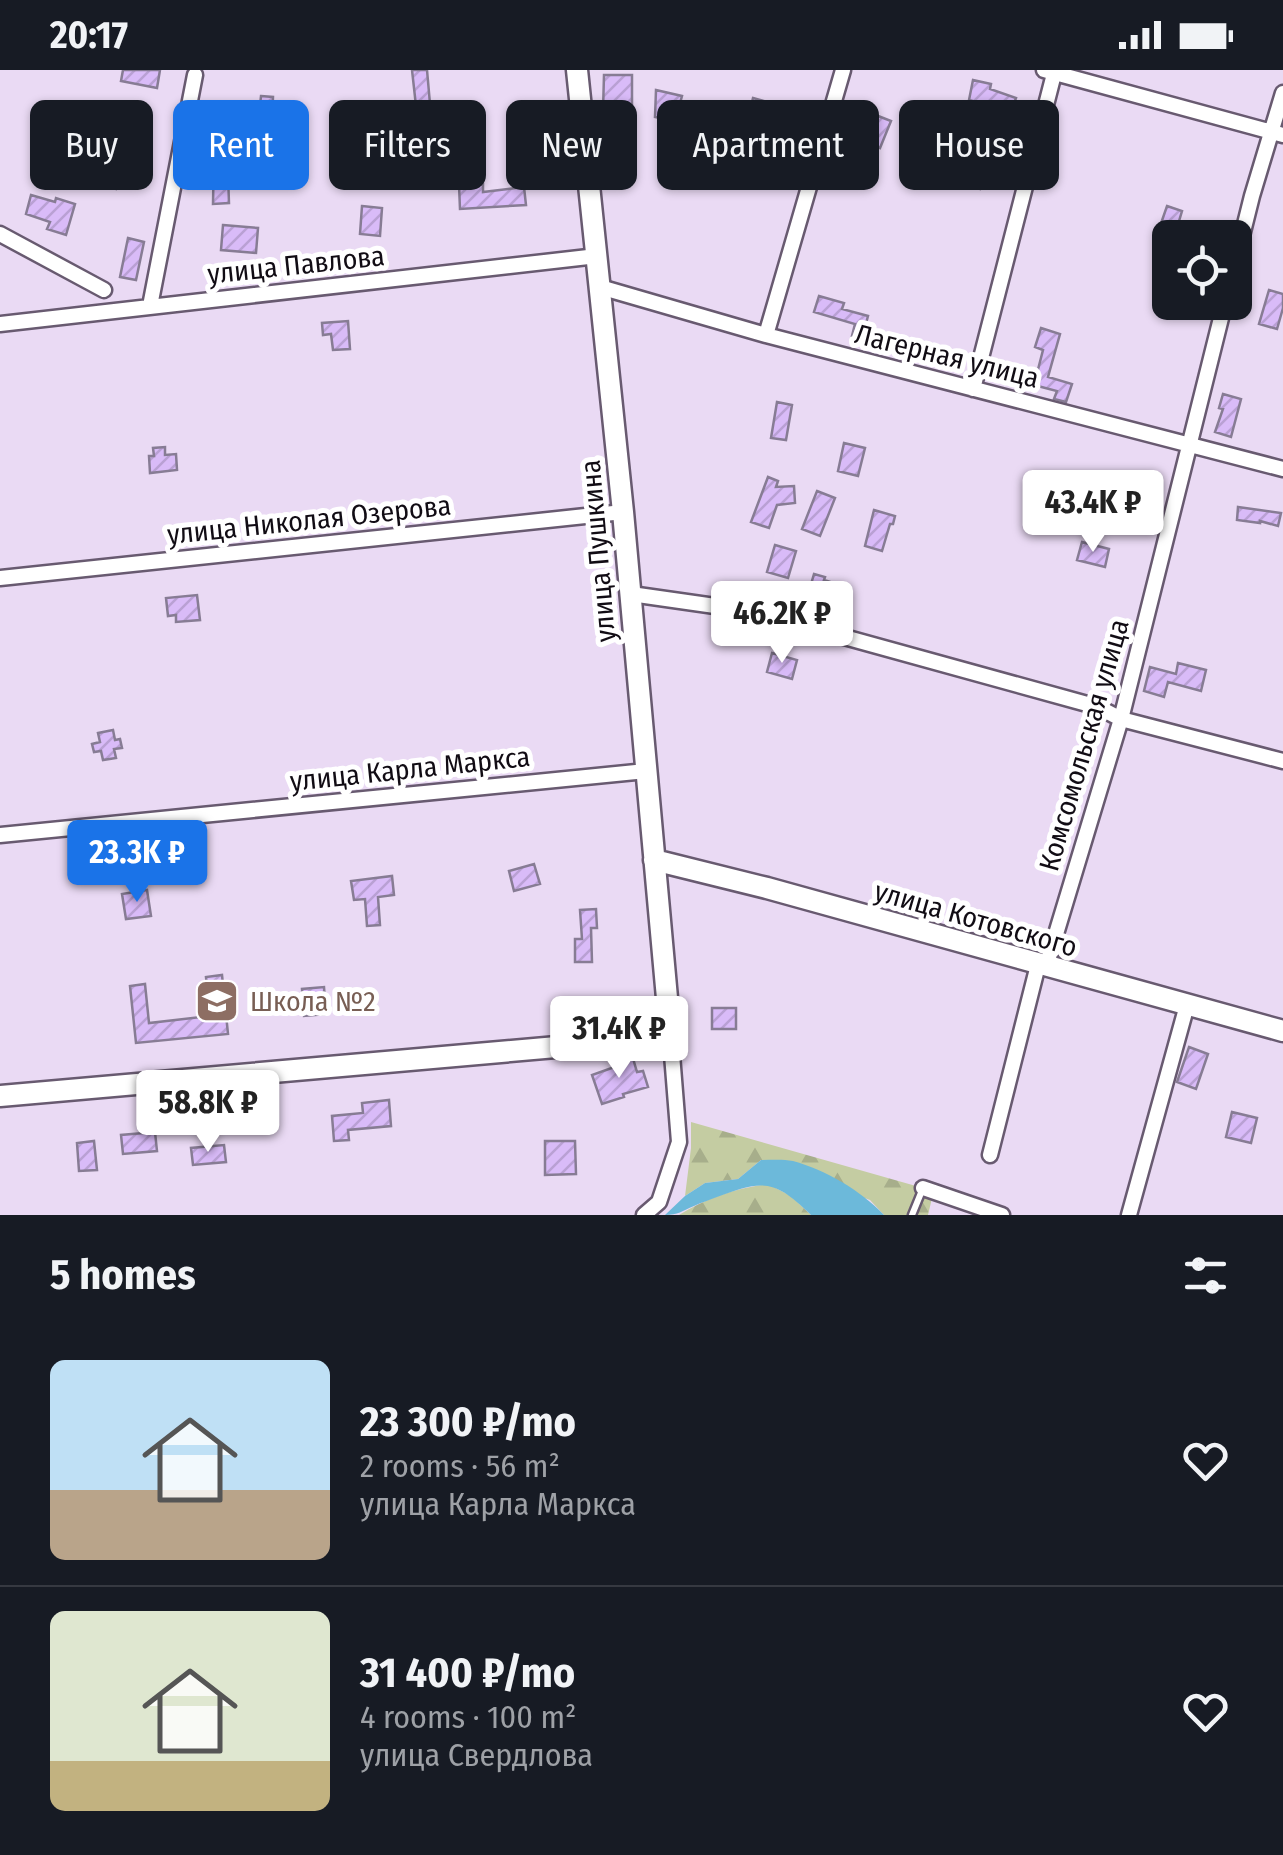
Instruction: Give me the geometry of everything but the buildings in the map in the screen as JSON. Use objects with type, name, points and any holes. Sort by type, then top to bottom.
[{"type":"main road","name":"улица Пушкина","points":[[577,70],[631,594],[667,998],[662,1028]]},
{"type":"main road","name":"улица Котовского","points":[[654,860],[1283,1031]]},
{"type":"main road","points":[[0,1096],[636,1040],[653,1036],[662,1028]]},
{"type":"street","points":[[766,335],[843,70]]},
{"type":"street","points":[[973,389],[1051,71],[1278,134]]},
{"type":"street","points":[[150,306],[195,74]]},
{"type":"street","points":[[1246,220],[1278,134],[1283,93]]},
{"type":"street","points":[[0,234],[104,290]]},
{"type":"street","name":"улица Павлова","points":[[0,324],[597,256]]},
{"type":"street","name":"Лагерная улица","points":[[600,287],[766,335],[1283,469]]},
{"type":"street","name":"Комсомольская улица","points":[[990,1155],[1042,966],[1120,719],[1221,320]]},
{"type":"street","name":"улица Николая Озерова","points":[[0,578],[623,512]]},
{"type":"street","points":[[631,594],[750,611],[1098,708],[1120,719],[1283,761]]},
{"type":"street","name":"улица Карла Маркса","points":[[0,835],[646,771]]},
{"type":"street","points":[[1129,1215],[1187,1005]]},
{"type":"street","points":[[644,1215],[659,1202],[680,1142],[671,1042],[662,1028]]},
{"type":"street","points":[[923,1188],[1002,1215]]},
{"type":"lane","points":[[912,1215],[923,1188]]},
{"type":"green space","points":[[691,1122],[923,1188],[933,1194],[928,1215],[884,1215],[870,1200],[761,1160],[738,1179],[705,1183],[685,1196]]},
{"type":"green space","points":[[768,1184],[791,1196],[811,1215],[679,1215],[722,1195]]},
{"type":"water","points":[[761,1160],[793,1161],[818,1170],[853,1189],[884,1215],[811,1215],[778,1189],[758,1186],[665,1215],[705,1183],[738,1179]]},
{"type":"place","name":"Школа №2","points":[[217,1001]]}]
